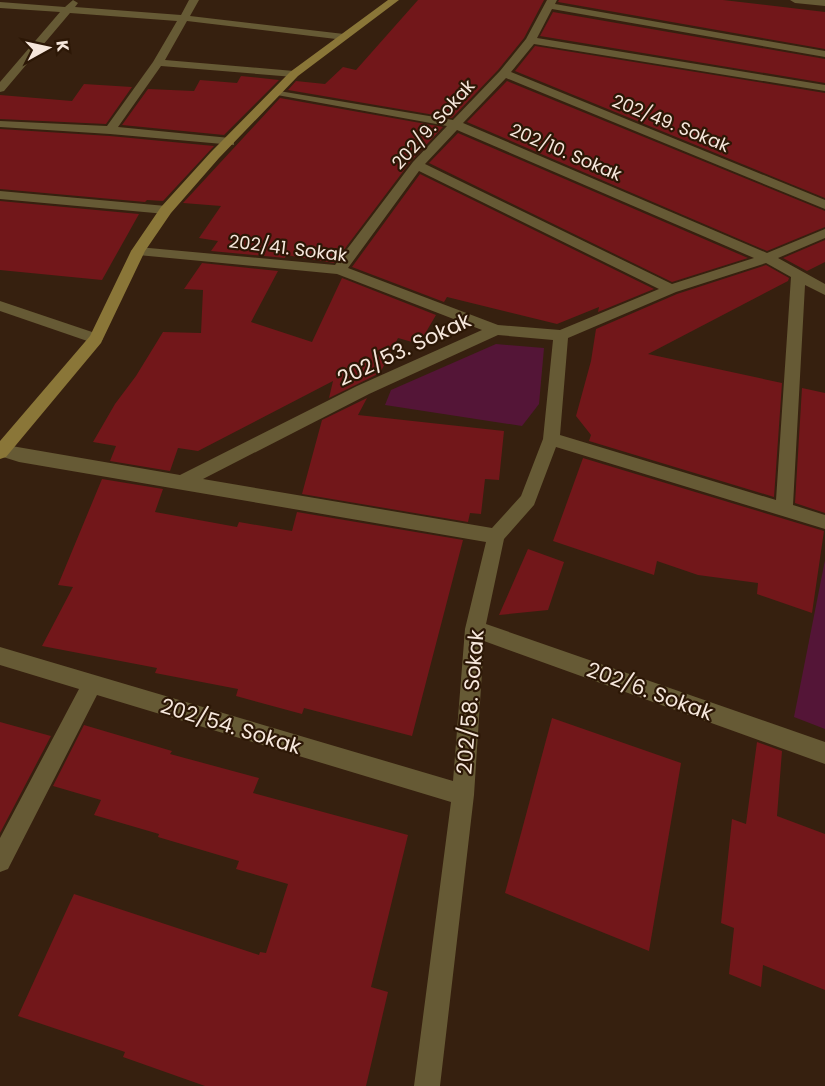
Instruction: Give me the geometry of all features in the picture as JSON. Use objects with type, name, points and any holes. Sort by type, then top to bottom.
[{"type":"main road","points":[[1,451],[96,339],[138,251],[166,210],[215,155],[294,74],[394,0]]},
{"type":"street","points":[[0,89],[76,0]]},
{"type":"street","points":[[110,130],[158,63],[194,0]]},
{"type":"street","points":[[795,0],[825,3]]},
{"type":"street","points":[[550,3],[825,54]]},
{"type":"street","name":"202/9. Sokak","points":[[339,270],[417,165],[504,73],[531,40],[550,3]]},
{"type":"street","points":[[0,5],[184,18],[344,37]]},
{"type":"street","points":[[531,40],[825,88]]},
{"type":"street","points":[[158,63],[294,74]]},
{"type":"street","name":"202/49. Sokak","points":[[504,73],[825,206]]},
{"type":"street","name":"202/10. Sokak","points":[[277,92],[454,124],[767,258],[825,290]]},
{"type":"street","points":[[0,124],[110,130],[230,142]]},
{"type":"street","points":[[417,165],[671,289]]},
{"type":"street","points":[[0,195],[166,210]]},
{"type":"street","name":"202/53. Sokak","points":[[181,482],[363,390],[496,330],[561,335],[671,289],[767,258],[825,233]]},
{"type":"street","name":"202/41. Sokak","points":[[138,251],[339,270],[496,330]]},
{"type":"street","points":[[784,509],[798,276]]},
{"type":"street","points":[[0,306],[96,339]]},
{"type":"street","name":"202/58. Sokak","points":[[427,1086],[463,795],[475,629],[496,536],[528,500],[550,439],[561,335]]},
{"type":"street","points":[[550,439],[825,522]]},
{"type":"street","points":[[1,451],[496,536]]},
{"type":"street","name":"202/6. Sokak","points":[[475,629],[825,753]]},
{"type":"street","name":"202/54. Sokak","points":[[0,656],[463,795]]},
{"type":"street","points":[[0,861],[92,684]]},
{"type":"shaded area","points":[[496,344],[544,348],[539,404],[522,426],[385,405],[391,390]]},
{"type":"shaded area","points":[[825,560],[825,729],[794,717]]},
{"type":"building","points":[[418,0],[544,0],[524,38],[498,70],[452,118],[288,90],[296,81],[325,84],[343,67],[356,70]]},
{"type":"building","points":[[559,0],[723,0],[825,12],[825,49],[558,2]]},
{"type":"building","points":[[553,12],[825,59],[825,83],[540,36]]},
{"type":"building","points":[[535,46],[825,93],[825,198],[515,71]]},
{"type":"building","points":[[241,76],[279,80],[224,135],[122,125],[148,89],[194,91],[200,80],[237,83]]},
{"type":"building","points":[[507,81],[825,211],[825,227],[767,251],[467,122]]},
{"type":"building","points":[[84,84],[132,87],[106,124],[0,119],[0,95],[72,101]]},
{"type":"building","points":[[280,98],[443,127],[411,161],[334,263],[286,255],[285,258],[211,251],[218,241],[199,238],[221,206],[183,203]]},
{"type":"building","points":[[0,129],[214,146],[163,201],[147,200],[145,202],[0,189]]},
{"type":"building","points":[[458,133],[748,258],[672,282],[429,163]]},
{"type":"building","points":[[420,174],[654,289],[598,312],[599,307],[557,324],[447,297],[444,302],[352,267]]},
{"type":"building","points":[[0,201],[139,214],[102,280],[0,270]]},
{"type":"building","points":[[825,240],[825,262],[807,271],[783,258]]},
{"type":"building","points":[[202,263],[278,271],[251,322],[312,342],[342,278],[436,315],[419,344],[398,338],[380,373],[329,398],[333,381],[198,451],[178,448],[170,471],[110,461],[116,446],[93,442],[115,404],[136,376],[163,332],[201,333],[203,290],[184,289]]},
{"type":"building","points":[[766,265],[789,278],[788,281],[648,354],[782,383],[774,497],[589,441],[591,435],[576,416],[591,361],[596,329],[677,294]]},
{"type":"building","points":[[802,388],[825,393],[825,513],[795,503]]},
{"type":"building","points":[[367,398],[358,415],[504,431],[499,480],[485,479],[481,514],[470,513],[468,522],[302,494],[322,420]]},
{"type":"building","points":[[583,458],[824,531],[812,613],[757,594],[758,583],[698,575],[657,561],[654,575],[553,541]]},
{"type":"building","points":[[102,479],[163,489],[155,512],[237,527],[239,522],[292,531],[297,512],[463,540],[412,736],[304,708],[302,714],[236,696],[238,689],[155,673],[157,668],[42,646],[73,587],[58,585]]},
{"type":"building","points":[[528,549],[564,562],[548,610],[499,615]]},
{"type":"building","points":[[552,718],[681,763],[649,951],[505,893]]},
{"type":"building","points":[[0,722],[51,736],[0,833]]},
{"type":"building","points":[[84,725],[172,751],[170,754],[259,778],[253,793],[408,835],[371,987],[388,992],[366,1086],[205,1086],[123,1057],[125,1052],[18,1016],[74,894],[259,955],[260,952],[266,953],[288,884],[236,869],[239,861],[94,815],[101,800],[53,786]]},
{"type":"building","points":[[757,742],[782,751],[777,816],[825,834],[825,990],[763,965],[761,987],[729,974],[734,928],[721,923],[732,819],[746,824]]}]
